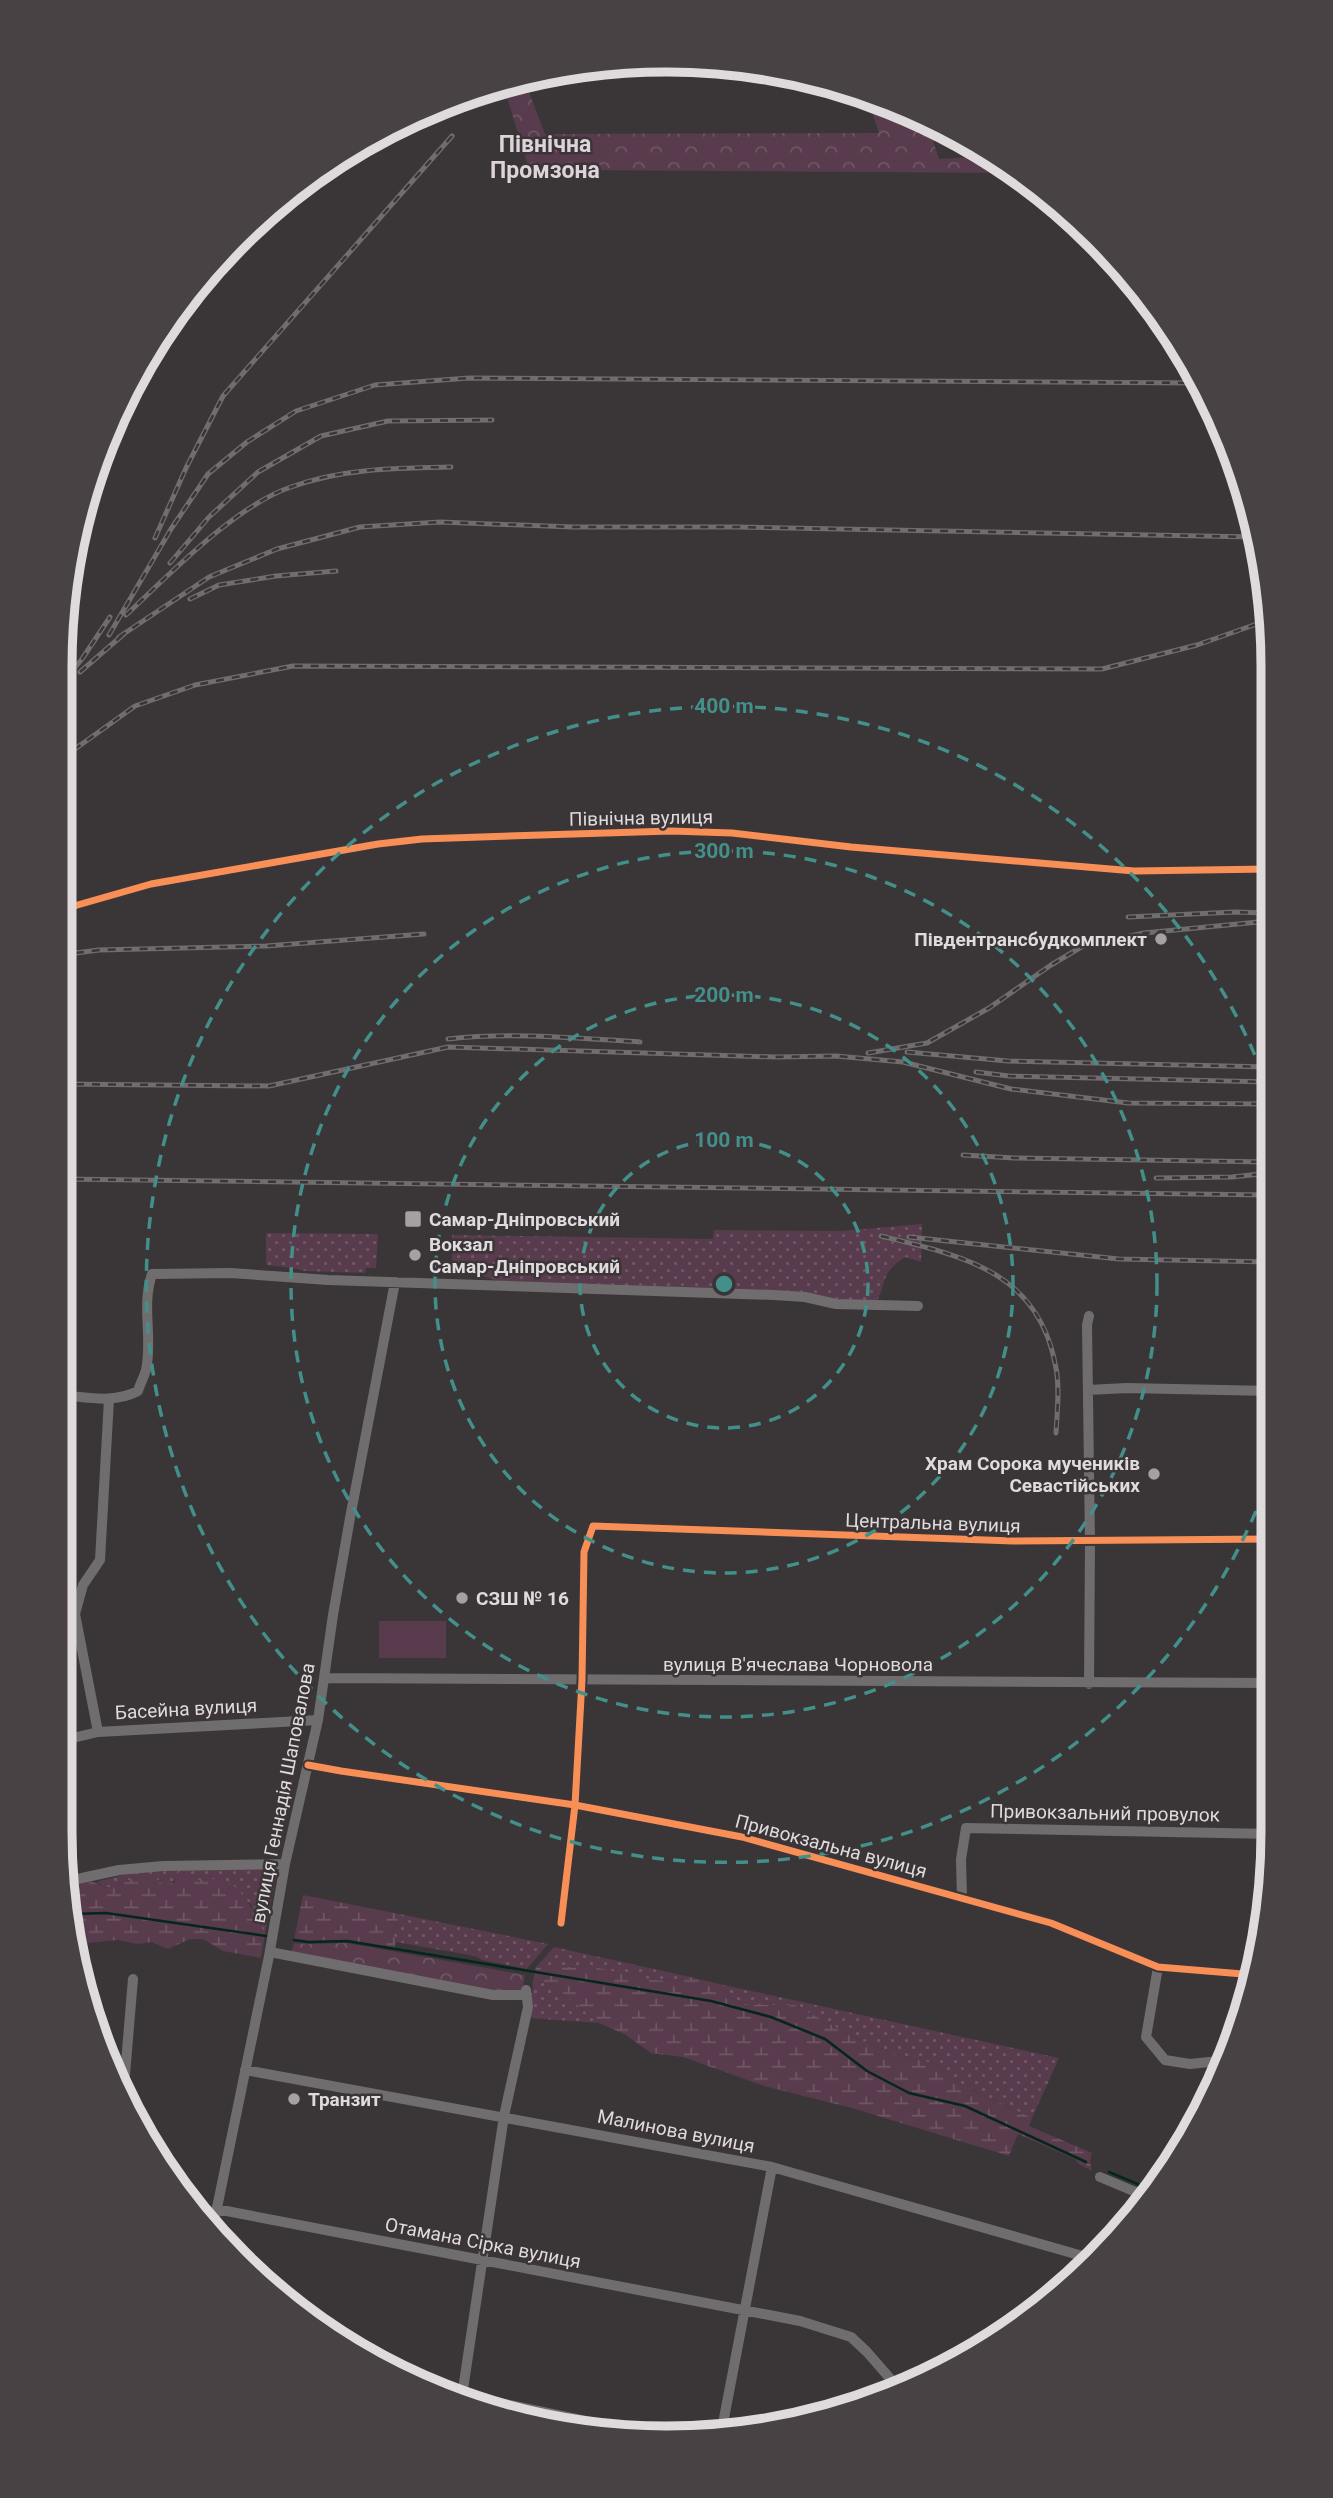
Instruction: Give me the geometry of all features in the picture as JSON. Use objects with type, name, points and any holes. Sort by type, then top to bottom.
[{"type":"street","name":"Північна вулиця","points":[[72,907],[152,884],[378,844],[422,839],[528,835],[671,831],[732,833],[851,847],[1110,869],[1261,869]]},
{"type":"street","points":[[72,1396],[124,1398],[138,1391],[146,1369],[147,1288],[152,1274],[231,1273],[328,1280],[774,1295],[805,1297],[836,1304],[918,1306]]},
{"type":"street","name":"вулиця Геннадія Шаповалова","points":[[214,2218],[270,1954],[285,1864],[318,1720],[350,1518],[395,1282]]},
{"type":"street","points":[[1089,1316],[1089,1684]]},
{"type":"street","points":[[1088,1390],[1127,1388],[1261,1391]]},
{"type":"street","name":"Басейна вулиця","points":[[98,1732],[75,1614],[83,1585],[100,1560],[109,1399]]},
{"type":"street","name":"Центральна вулиця","points":[[582,1680],[584,1552],[593,1526],[1000,1541],[1261,1539]]},
{"type":"street","name":"вулиця В'ячеслава Чорновола","points":[[324,1678],[1261,1684]]},
{"type":"street","points":[[561,1923],[575,1805],[582,1680]]},
{"type":"street","name":"Басейна вулиця","points":[[72,1738],[98,1732],[318,1720]]},
{"type":"street","name":"Привокзальна вулиця","points":[[307,1765],[575,1805],[742,1837],[1051,1923],[1158,1967],[1244,1974]]},
{"type":"street","name":"Привокзальний провулок","points":[[962,1898],[961,1859],[967,1828],[1261,1834]]},
{"type":"street","points":[[74,1880],[119,1870],[163,1866],[285,1864]]},
{"type":"street","points":[[270,1954],[493,1995],[526,1993],[528,2007],[504,2116],[461,2390]]},
{"type":"street","points":[[1158,1967],[1146,2037],[1165,2060],[1190,2064],[1215,2061]]},
{"type":"street","points":[[125,2077],[133,1979]]},
{"type":"street","name":"Малинова вулиця","points":[[245,2070],[772,2167],[1083,2256]]},
{"type":"street","points":[[723,2423],[772,2167]]},
{"type":"street","points":[[1100,2177],[1139,2193]]},
{"type":"street","name":"Отамана Сірка вулиця","points":[[216,2209],[800,2321],[851,2337],[893,2381]]},
{"type":"street","points":[[513,2406],[576,2419]]},
{"type":"green space","points":[[528,88],[545,134],[879,133],[871,108],[931,133],[939,159],[973,157],[998,173],[561,170],[532,179],[506,94]]},
{"type":"green space","points":[[922,1224],[921,1262],[905,1257],[896,1264],[886,1276],[877,1300],[833,1300],[694,1288],[501,1282],[473,1273],[452,1273],[452,1235],[713,1239],[714,1230],[841,1231]]},
{"type":"green space","points":[[266,1233],[378,1234],[376,1268],[366,1268],[365,1273],[306,1271],[266,1265]]},
{"type":"green space","points":[[379,1621],[446,1621],[446,1658],[379,1658]]},
{"type":"green space","points":[[268,1867],[274,1870],[276,1877],[265,1933],[254,1917],[251,1904],[210,1879],[191,1880],[181,1873],[170,1885],[164,1885],[150,1877],[136,1878],[105,1888],[97,1882],[134,1872]]},
{"type":"green space","points":[[179,1871],[193,1880],[220,1880],[238,1889],[265,1933],[261,1958],[223,1951],[203,1939],[190,1939],[168,1949],[152,1942],[137,1944],[118,1940],[82,1944],[74,1883],[89,1881],[105,1888],[152,1875],[164,1885],[174,1883]]},
{"type":"green space","points":[[303,1895],[394,1913],[398,1920],[393,1932],[396,1942],[394,1949],[347,1941],[294,1940]]},
{"type":"green space","points":[[394,1913],[548,1944],[527,1969],[482,1960],[475,1956],[396,1942],[393,1932],[398,1920]]},
{"type":"green space","points":[[294,1943],[347,1943],[525,1975],[522,1991],[497,1991],[291,1952]]},
{"type":"green space","points":[[554,1947],[690,1977],[677,1981],[654,1980],[536,1967]]},
{"type":"green space","points":[[536,1967],[593,1967],[654,1980],[677,1981],[690,1977],[719,1984],[731,1998],[745,2005],[795,2005],[854,2037],[898,2056],[933,2063],[964,2086],[1032,2118],[1029,2126],[1092,2153],[1092,2171],[1075,2159],[1018,2134],[1009,2156],[852,2108],[764,2086],[683,2057],[651,2053],[626,2035],[599,2023],[553,1985],[533,1981]]},
{"type":"green space","points":[[533,1981],[553,1985],[599,2023],[530,2018]]},
{"type":"green space","points":[[719,1984],[1059,2058],[1032,2118],[964,2086],[933,2063],[898,2056],[854,2037],[795,2005],[745,2005],[731,1998]]},
{"type":"waterway","points":[[78,1914],[106,1913],[266,1936]]},
{"type":"waterway","points":[[294,1940],[347,1941],[711,2001],[771,2017],[825,2039],[867,2071],[909,2093],[965,2106],[1086,2162]]},
{"type":"waterway","points":[[1109,2172],[1143,2187]]},
{"type":"railway","points":[[155,538],[186,468],[223,396],[452,136]]},
{"type":"railway","points":[[109,635],[171,529],[208,474],[247,442],[296,411],[375,385],[469,378],[1189,383]]},
{"type":"railway","points":[[170,563],[209,517],[258,472],[321,436],[388,421],[492,420]]},
{"type":"railway","points":[[126,615],[204,543],[248,509],[270,496],[330,476],[390,469],[451,467]]},
{"type":"railway","points":[[119,637],[209,577],[277,549],[360,527],[440,522],[573,527],[735,527],[1247,537]]},
{"type":"railway","points":[[190,599],[219,585],[276,576],[336,571]]},
{"type":"railway","points":[[72,671],[110,617]]},
{"type":"railway","points":[[72,751],[135,706],[195,685],[293,666],[1102,669],[1197,645],[1259,623]]},
{"type":"railway","points":[[80,672],[125,633]]},
{"type":"railway","points":[[1128,917],[1261,913]]},
{"type":"railway","points":[[868,1053],[927,1043],[989,1008],[1083,946],[1144,933],[1261,922]]},
{"type":"railway","points":[[72,953],[99,950],[266,946],[424,934]]},
{"type":"railway","points":[[448,1039],[520,1036],[640,1042]]},
{"type":"railway","points":[[72,1084],[269,1086],[448,1047],[776,1057],[836,1056],[903,1062],[1011,1089],[1128,1103],[1261,1104]]},
{"type":"railway","points":[[907,1052],[1008,1061],[1261,1067]]},
{"type":"railway","points":[[976,1072],[1009,1076],[1261,1082]]},
{"type":"railway","points":[[963,1155],[1261,1162]]},
{"type":"railway","points":[[1156,1178],[1261,1174]]},
{"type":"railway","points":[[72,1179],[1261,1195]]},
{"type":"railway","points":[[881,1236],[941,1251],[993,1273],[1015,1289],[1033,1309],[1047,1335],[1056,1368],[1056,1433]]},
{"type":"railway","points":[[909,1237],[1119,1259],[1261,1262]]},
{"type":"cycle path","points":[[72,907],[151,884],[378,844],[422,839],[671,831],[732,833],[851,847],[1134,871],[1261,869]]},
{"type":"cycle path","points":[[561,1923],[575,1805],[582,1680],[584,1552],[593,1526],[1013,1541],[1261,1539]]},
{"type":"cycle path","points":[[308,1765],[575,1805],[742,1837],[1051,1923],[1158,1967],[1244,1974]]},
{"type":"place","name":"Південтрансбудкомплект","points":[[1161,939]]},
{"type":"place","name":"Самар-Дніпровський","points":[[413,1219]]},
{"type":"place","name":"Вокзал Самар-Дніпровський","points":[[415,1255]]},
{"type":"place","name":"Храм Сорока мучеників Севастійських","points":[[1154,1474]]},
{"type":"place","name":"СЗШ № 16","points":[[462,1598]]},
{"type":"place","name":"Транзит","points":[[294,2099]]},
{"type":"district","name":"Північна Промзона","points":[[545,157]]}]
